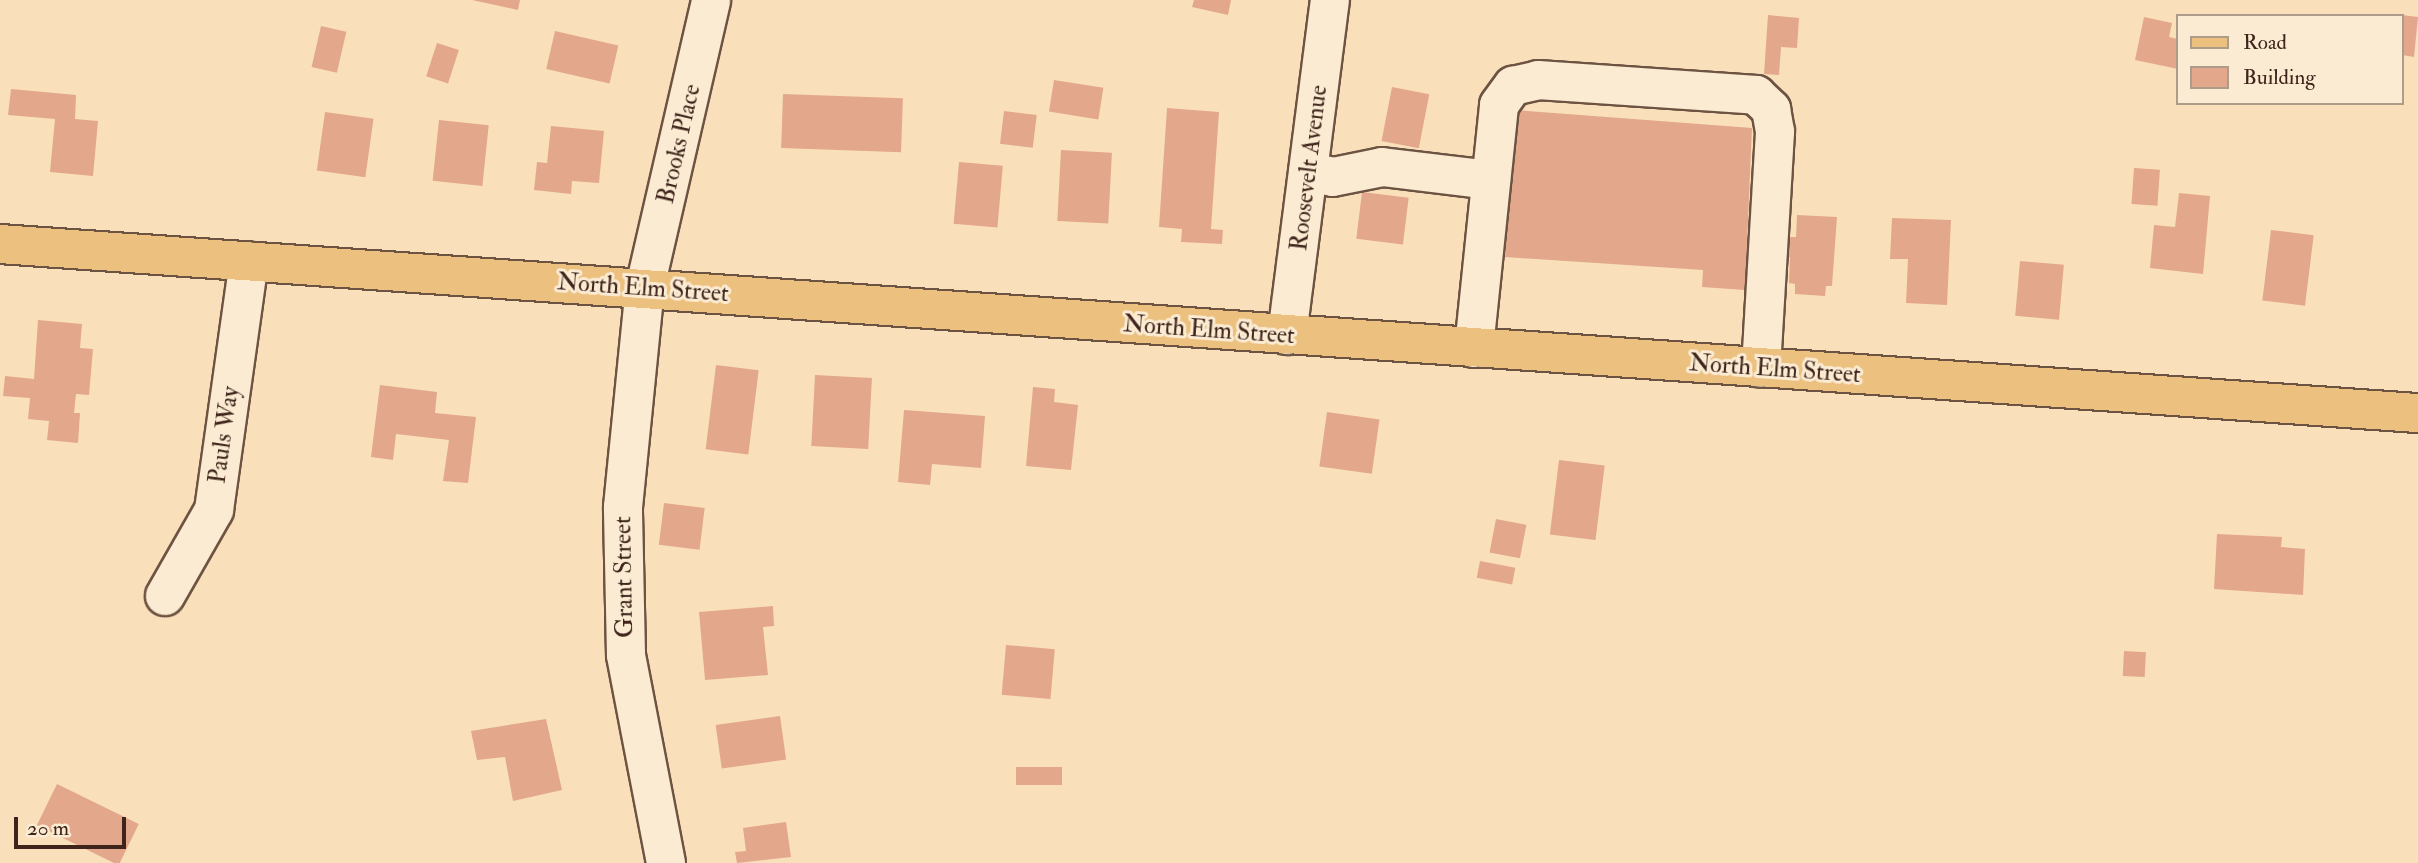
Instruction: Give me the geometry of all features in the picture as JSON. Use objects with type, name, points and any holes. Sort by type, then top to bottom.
[{"type":"main road","name":"North Elm Street","points":[[0,244],[2418,413]]},
{"type":"street","name":"Brooks Place","points":[[645,288],[711,0]]},
{"type":"street","name":"Roosevelt Avenue","points":[[1287,335],[1330,0]]},
{"type":"street","points":[[1474,348],[1499,105],[1513,86],[1538,80],[1756,95],[1771,108],[1774,132],[1761,368]]},
{"type":"street","points":[[1308,172],[1333,177],[1382,167],[1491,180]]},
{"type":"street","name":"Pauls Way","points":[[165,596],[214,510],[249,261]]},
{"type":"street","name":"Grant Street","points":[[645,288],[625,482],[622,606],[632,703],[666,863]]},
{"type":"building","points":[[472,0],[520,0],[518,10]]},
{"type":"building","points":[[1194,0],[1231,0],[1228,15],[1192,7]]},
{"type":"building","points":[[1768,15],[1799,18],[1797,48],[1781,47],[1779,75],[1764,74]]},
{"type":"building","points":[[2404,15],[2418,17],[2414,57],[2404,55]]},
{"type":"building","points":[[2144,17],[2172,23],[2169,37],[2176,39],[2176,69],[2135,60]]},
{"type":"building","points":[[321,26],[346,32],[337,73],[312,67]]},
{"type":"building","points":[[555,31],[618,46],[610,84],[546,69]]},
{"type":"building","points":[[437,43],[459,50],[448,83],[426,76]]},
{"type":"building","points":[[1054,80],[1103,88],[1098,119],[1049,112]]},
{"type":"building","points":[[1392,87],[1429,94],[1419,148],[1382,141]]},
{"type":"building","points":[[11,89],[76,95],[75,119],[98,121],[93,176],[50,172],[55,119],[8,115]]},
{"type":"building","points":[[783,94],[903,98],[901,152],[781,148]]},
{"type":"building","points":[[1167,108],[1219,112],[1211,229],[1223,230],[1222,244],[1181,242],[1182,229],[1159,227]]},
{"type":"building","points":[[1515,110],[1752,128],[1745,290],[1702,287],[1703,270],[1505,257]]},
{"type":"building","points":[[1004,111],[1037,115],[1033,148],[1000,144]]},
{"type":"building","points":[[325,112],[374,119],[365,177],[317,170]]},
{"type":"building","points":[[439,120],[489,125],[482,186],[433,181]]},
{"type":"building","points":[[551,126],[604,131],[599,183],[572,181],[571,194],[534,190],[537,162],[547,163]]},
{"type":"building","points":[[1061,150],[1112,153],[1108,224],[1057,221]]},
{"type":"building","points":[[959,162],[1003,166],[997,228],[954,224]]},
{"type":"building","points":[[2134,168],[2160,170],[2157,206],[2131,204]]},
{"type":"building","points":[[1362,192],[1409,198],[1403,244],[1356,239]]},
{"type":"building","points":[[2179,193],[2210,196],[2203,274],[2150,268],[2154,225],[2175,227]]},
{"type":"building","points":[[1797,215],[1837,217],[1832,286],[1826,286],[1825,296],[1795,294],[1795,284],[1789,283],[1790,257],[1783,257],[1785,237],[1796,237]]},
{"type":"building","points":[[1892,218],[1951,220],[1947,305],[1906,303],[1908,259],[1890,259]]},
{"type":"building","points":[[2271,230],[2314,235],[2305,306],[2262,300]]},
{"type":"building","points":[[2020,261],[2064,265],[2059,320],[2015,316]]},
{"type":"building","points":[[38,320],[82,324],[80,348],[93,349],[89,395],[76,394],[74,413],[80,413],[78,443],[47,440],[49,421],[28,419],[30,398],[3,396],[5,376],[34,379]]},
{"type":"building","points":[[716,365],[759,370],[748,455],[706,449]]},
{"type":"building","points":[[815,375],[872,378],[868,449],[811,446]]},
{"type":"building","points":[[380,385],[437,392],[435,413],[476,417],[468,483],[443,481],[449,440],[396,434],[393,460],[371,457]]},
{"type":"building","points":[[1033,387],[1055,389],[1054,402],[1078,405],[1071,470],[1026,466]]},
{"type":"building","points":[[904,410],[985,416],[981,468],[932,464],[930,485],[898,482]]},
{"type":"building","points":[[1327,412],[1379,419],[1372,474],[1319,466]]},
{"type":"building","points":[[1559,460],[1605,466],[1596,540],[1550,534]]},
{"type":"building","points":[[664,503],[705,508],[700,550],[659,545]]},
{"type":"building","points":[[1496,519],[1526,525],[1520,558],[1490,552]]},
{"type":"building","points":[[2217,534],[2282,537],[2281,547],[2305,549],[2303,595],[2214,589]]},
{"type":"building","points":[[1480,561],[1515,568],[1512,585],[1477,578]]},
{"type":"building","points":[[773,606],[774,626],[763,627],[768,675],[705,680],[699,612]]},
{"type":"building","points":[[1006,645],[1055,649],[1050,699],[1002,695]]},
{"type":"building","points":[[2124,651],[2146,652],[2145,677],[2123,676]]},
{"type":"building","points":[[780,716],[786,760],[722,769],[716,725]]},
{"type":"building","points":[[546,719],[562,790],[513,801],[505,757],[477,760],[471,731]]},
{"type":"building","points":[[1016,767],[1062,767],[1062,785],[1016,785]]},
{"type":"building","points":[[57,784],[139,824],[120,863],[114,863],[37,825]]},
{"type":"building","points":[[786,822],[791,857],[737,863],[735,852],[746,851],[743,828]]}]
